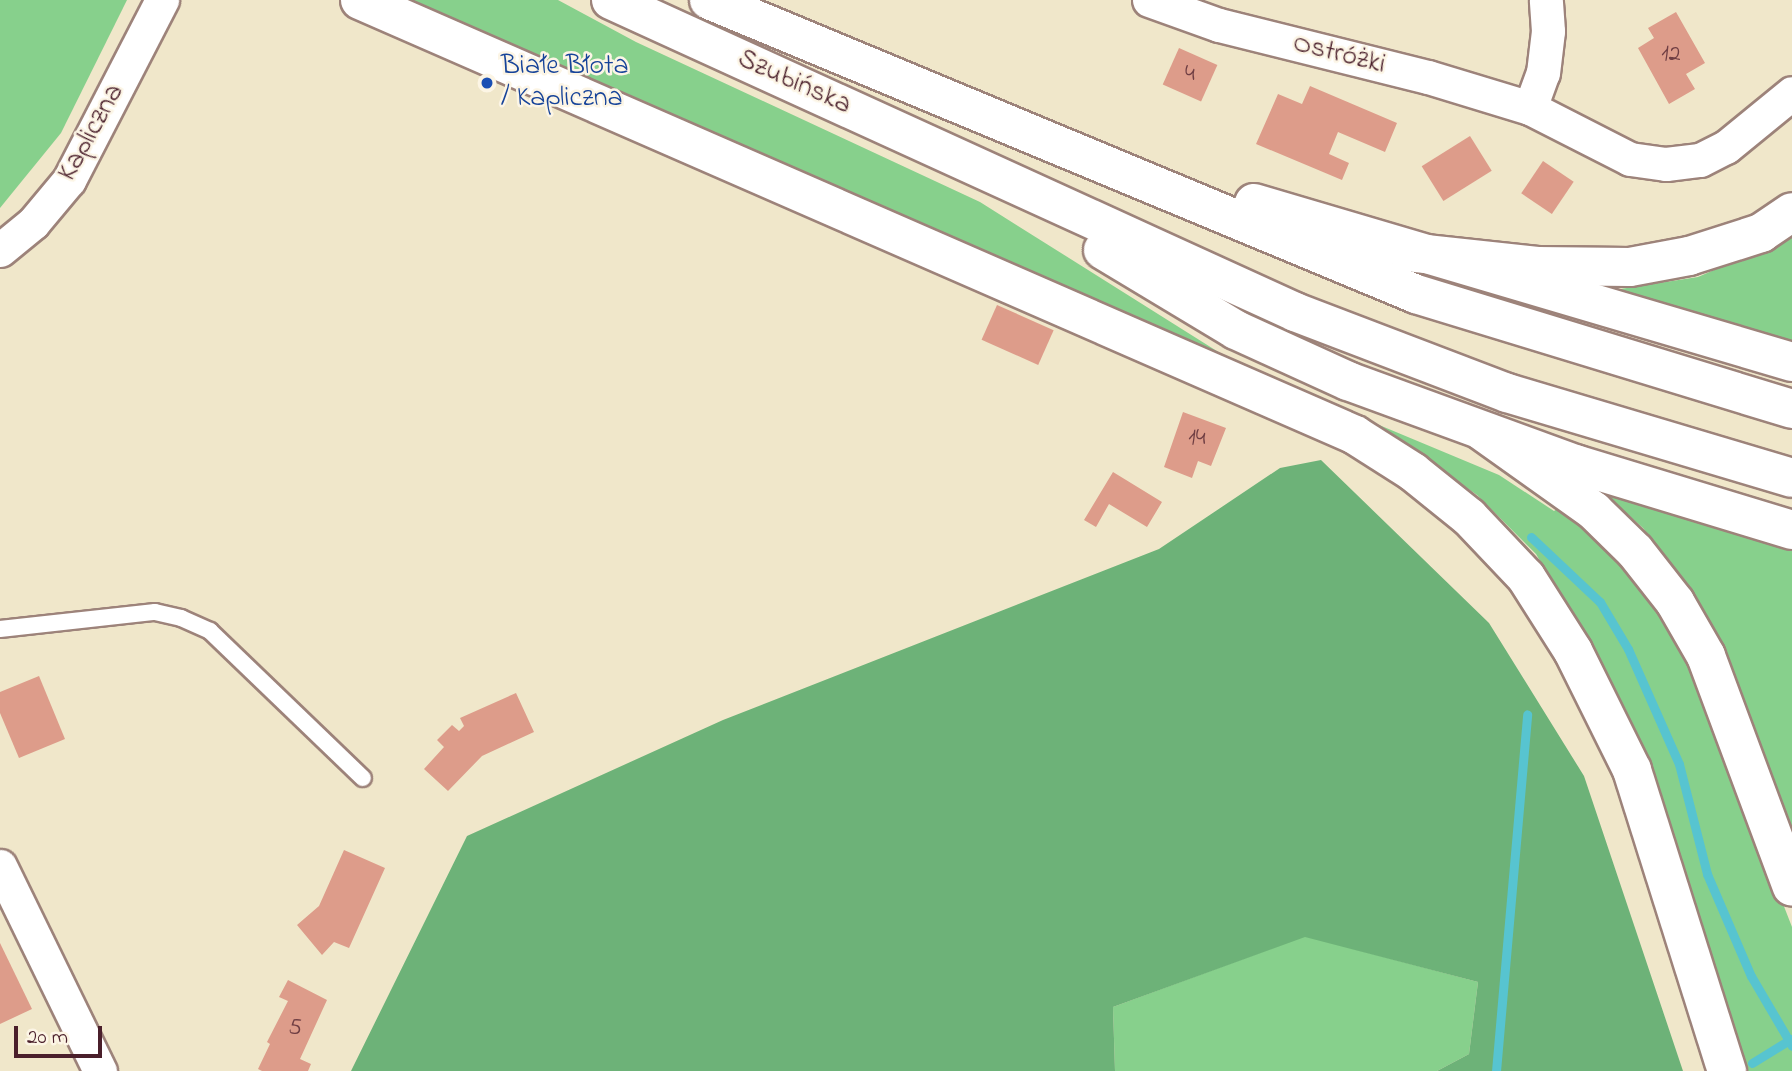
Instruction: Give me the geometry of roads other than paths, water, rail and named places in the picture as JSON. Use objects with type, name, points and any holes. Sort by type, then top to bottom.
[{"type":"main road","points":[[360,0],[1355,435],[1413,472],[1469,517],[1527,577],[1573,651],[1632,769],[1727,1071]]},
{"type":"main road","name":"Szubińska","points":[[611,0],[978,166]]},
{"type":"main road","name":"Szubińska","points":[[709,0],[1059,149]]},
{"type":"main road","points":[[1059,149],[1164,174],[1407,252],[1792,362]]},
{"type":"main road","points":[[1059,149],[1416,294],[1792,409]]},
{"type":"main road","points":[[978,166],[1036,209],[1236,330],[1348,381],[1482,431],[1792,530]]},
{"type":"main road","points":[[978,166],[1190,268],[1412,359],[1601,423],[1792,478]]},
{"type":"main road","points":[[1407,252],[1537,266],[1630,267],[1689,256],[1761,233],[1792,212]]},
{"type":"main road","points":[[1482,431],[1594,511],[1636,551],[1675,602],[1706,656],[1792,887]]},
{"type":"street","name":"Kapliczna","points":[[0,250],[33,223],[69,180],[162,0]]},
{"type":"street","name":"Ostróżki","points":[[1149,0],[1223,13],[1530,108],[1630,159],[1665,164],[1700,160],[1726,147],[1792,93]]},
{"type":"street","points":[[1530,108],[1543,73],[1548,31],[1546,0]]},
{"type":"street","points":[[0,866],[100,1071]]},
{"type":"lane","points":[[0,629],[155,612],[181,618],[210,631],[363,778]]},
{"type":"waterway","points":[[1531,537],[1600,602],[1628,649],[1679,764],[1707,874],[1751,976],[1792,1046]]},
{"type":"waterway","points":[[1496,1071],[1527,714]]},
{"type":"waterway","points":[[1752,1063],[1791,1039]]},
{"type":"place","name":"Białe Błota / Kapliczna","points":[[487,83]]}]
